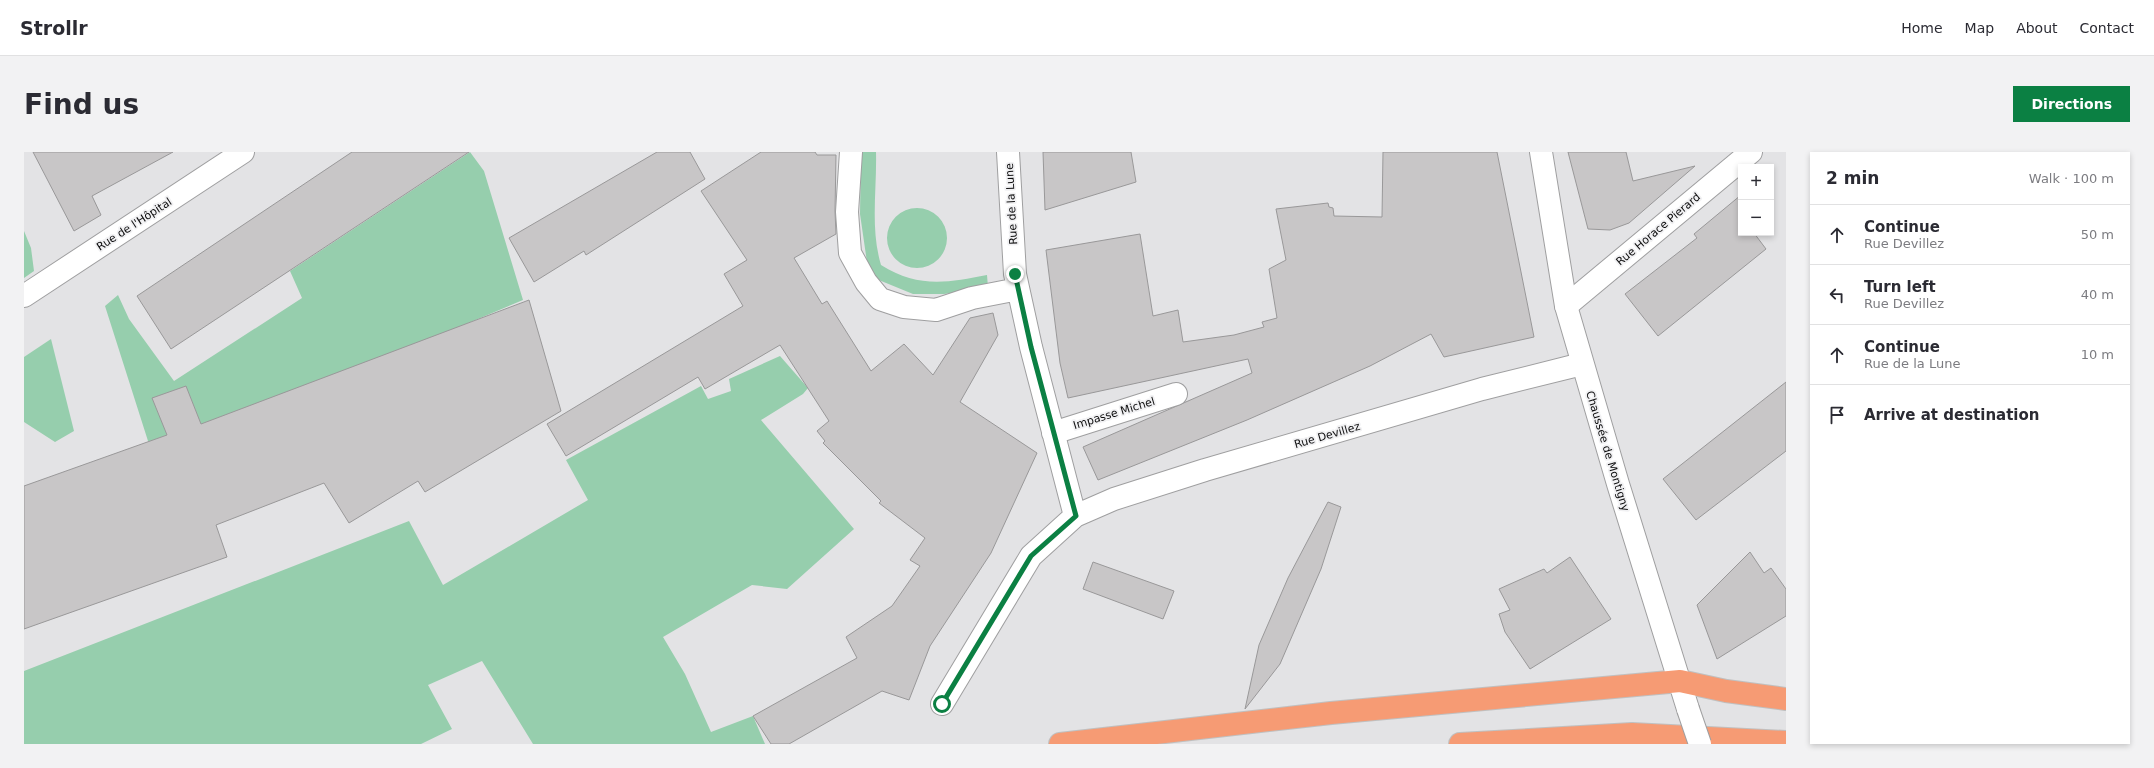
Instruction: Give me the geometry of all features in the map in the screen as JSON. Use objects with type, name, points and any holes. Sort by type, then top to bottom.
[{"type":"highway","points":[[1060,744],[1331,713],[1680,681],[1726,691],[1786,700]]},
{"type":"highway","points":[[1460,744],[1632,734],[1786,742]]},
{"type":"street","name":"Rue de l'Hôpital","points":[[24,296],[243,152]]},
{"type":"street","points":[[851,152],[848,212],[850,253],[866,282],[880,299],[904,307],[936,310],[972,298],[1018,289]]},
{"type":"street","name":"Rue de la Lune","points":[[1008,152],[1015,274],[1026,327],[1053,432]]},
{"type":"street","name":"Chaussée de Montigny","points":[[1541,152],[1566,306],[1582,364],[1700,744]]},
{"type":"street","name":"Rue Horace Pierard","points":[[1566,306],[1751,152]]},
{"type":"street","name":"Rue Devillez","points":[[942,704],[1031,556],[1076,516],[1114,499],[1205,470],[1482,389],[1582,364]]},
{"type":"street","name":"Impasse Michel","points":[[1053,432],[1176,394]]},
{"type":"street","points":[[1053,432],[1076,516]]},
{"type":"green space","points":[[470,152],[484,171],[523,300],[166,450],[148,441],[105,306],[118,295],[129,319],[174,381],[302,298],[290,271]]},
{"type":"green space","points":[[861,152],[876,152],[875,223],[881,265],[907,277],[932,282],[959,280],[987,275],[988,287],[944,294],[913,294],[869,276],[860,214]]},
{"type":"green space","points":[[917,208],[929,210],[942,221],[945,226],[947,238],[945,250],[934,263],[929,266],[917,268],[905,266],[892,255],[889,250],[887,238],[889,226],[900,213],[905,210]]},
{"type":"green space","points":[[24,231],[31,248],[34,271],[24,278]]},
{"type":"green space","points":[[51,339],[74,431],[55,442],[24,422],[24,357]]},
{"type":"green space","points":[[780,356],[808,388],[803,394],[761,420],[854,529],[787,589],[752,585],[663,637],[685,674],[711,732],[753,716],[765,744],[533,744],[482,661],[428,685],[452,729],[421,744],[24,744],[24,671],[409,521],[443,585],[588,500],[566,460],[701,386],[708,399],[731,391],[729,379]]},
{"type":"building","points":[[33,152],[173,152],[92,196],[101,215],[74,231]]},
{"type":"building","points":[[352,152],[469,152],[171,349],[137,296]]},
{"type":"building","points":[[657,152],[690,152],[705,179],[586,255],[584,251],[534,282],[509,238]]},
{"type":"building","points":[[761,152],[815,152],[817,155],[836,155],[836,234],[794,258],[822,304],[827,301],[871,371],[904,344],[933,375],[970,318],[993,313],[998,335],[960,402],[1037,453],[991,553],[930,646],[909,700],[882,691],[789,744],[771,744],[753,716],[857,658],[846,637],[892,606],[920,566],[910,560],[925,538],[879,503],[881,501],[823,443],[825,441],[817,431],[829,421],[780,345],[705,389],[698,377],[566,456],[547,424],[743,306],[724,274],[747,260],[701,191]]},
{"type":"building","points":[[1043,152],[1131,152],[1136,182],[1045,210]]},
{"type":"building","points":[[1383,152],[1497,152],[1534,337],[1444,357],[1431,334],[1370,366],[1247,420],[1098,480],[1083,447],[1252,373],[1248,359],[1068,398],[1060,363],[1046,250],[1140,234],[1153,316],[1178,310],[1183,342],[1234,335],[1264,327],[1262,322],[1277,318],[1269,269],[1286,260],[1276,209],[1328,203],[1329,207],[1333,208],[1334,216],[1382,217]]},
{"type":"building","points":[[1568,152],[1626,152],[1633,181],[1695,166],[1629,223],[1610,230],[1588,229]]},
{"type":"building","points":[[1738,197],[1738,236],[1756,236],[1766,249],[1658,336],[1625,294],[1697,238],[1694,234]]},
{"type":"building","points":[[529,300],[561,411],[425,492],[418,481],[349,523],[324,483],[216,525],[227,557],[24,629],[24,486],[167,435],[152,398],[186,386],[201,424]]},
{"type":"building","points":[[1786,382],[1786,451],[1696,520],[1663,479]]},
{"type":"building","points":[[1328,502],[1341,507],[1321,569],[1280,664],[1245,709],[1259,645],[1288,578]]},
{"type":"building","points":[[1750,552],[1764,573],[1771,568],[1786,589],[1786,616],[1717,659],[1697,605]]},
{"type":"building","points":[[1570,557],[1611,619],[1530,669],[1505,632],[1499,614],[1510,610],[1499,589],[1544,569],[1547,573]]},
{"type":"building","points":[[1093,562],[1174,591],[1163,619],[1083,589]]},
{"type":"route","points":[[942,704],[1031,556],[1076,516],[1031,347],[1015,274]]}]
